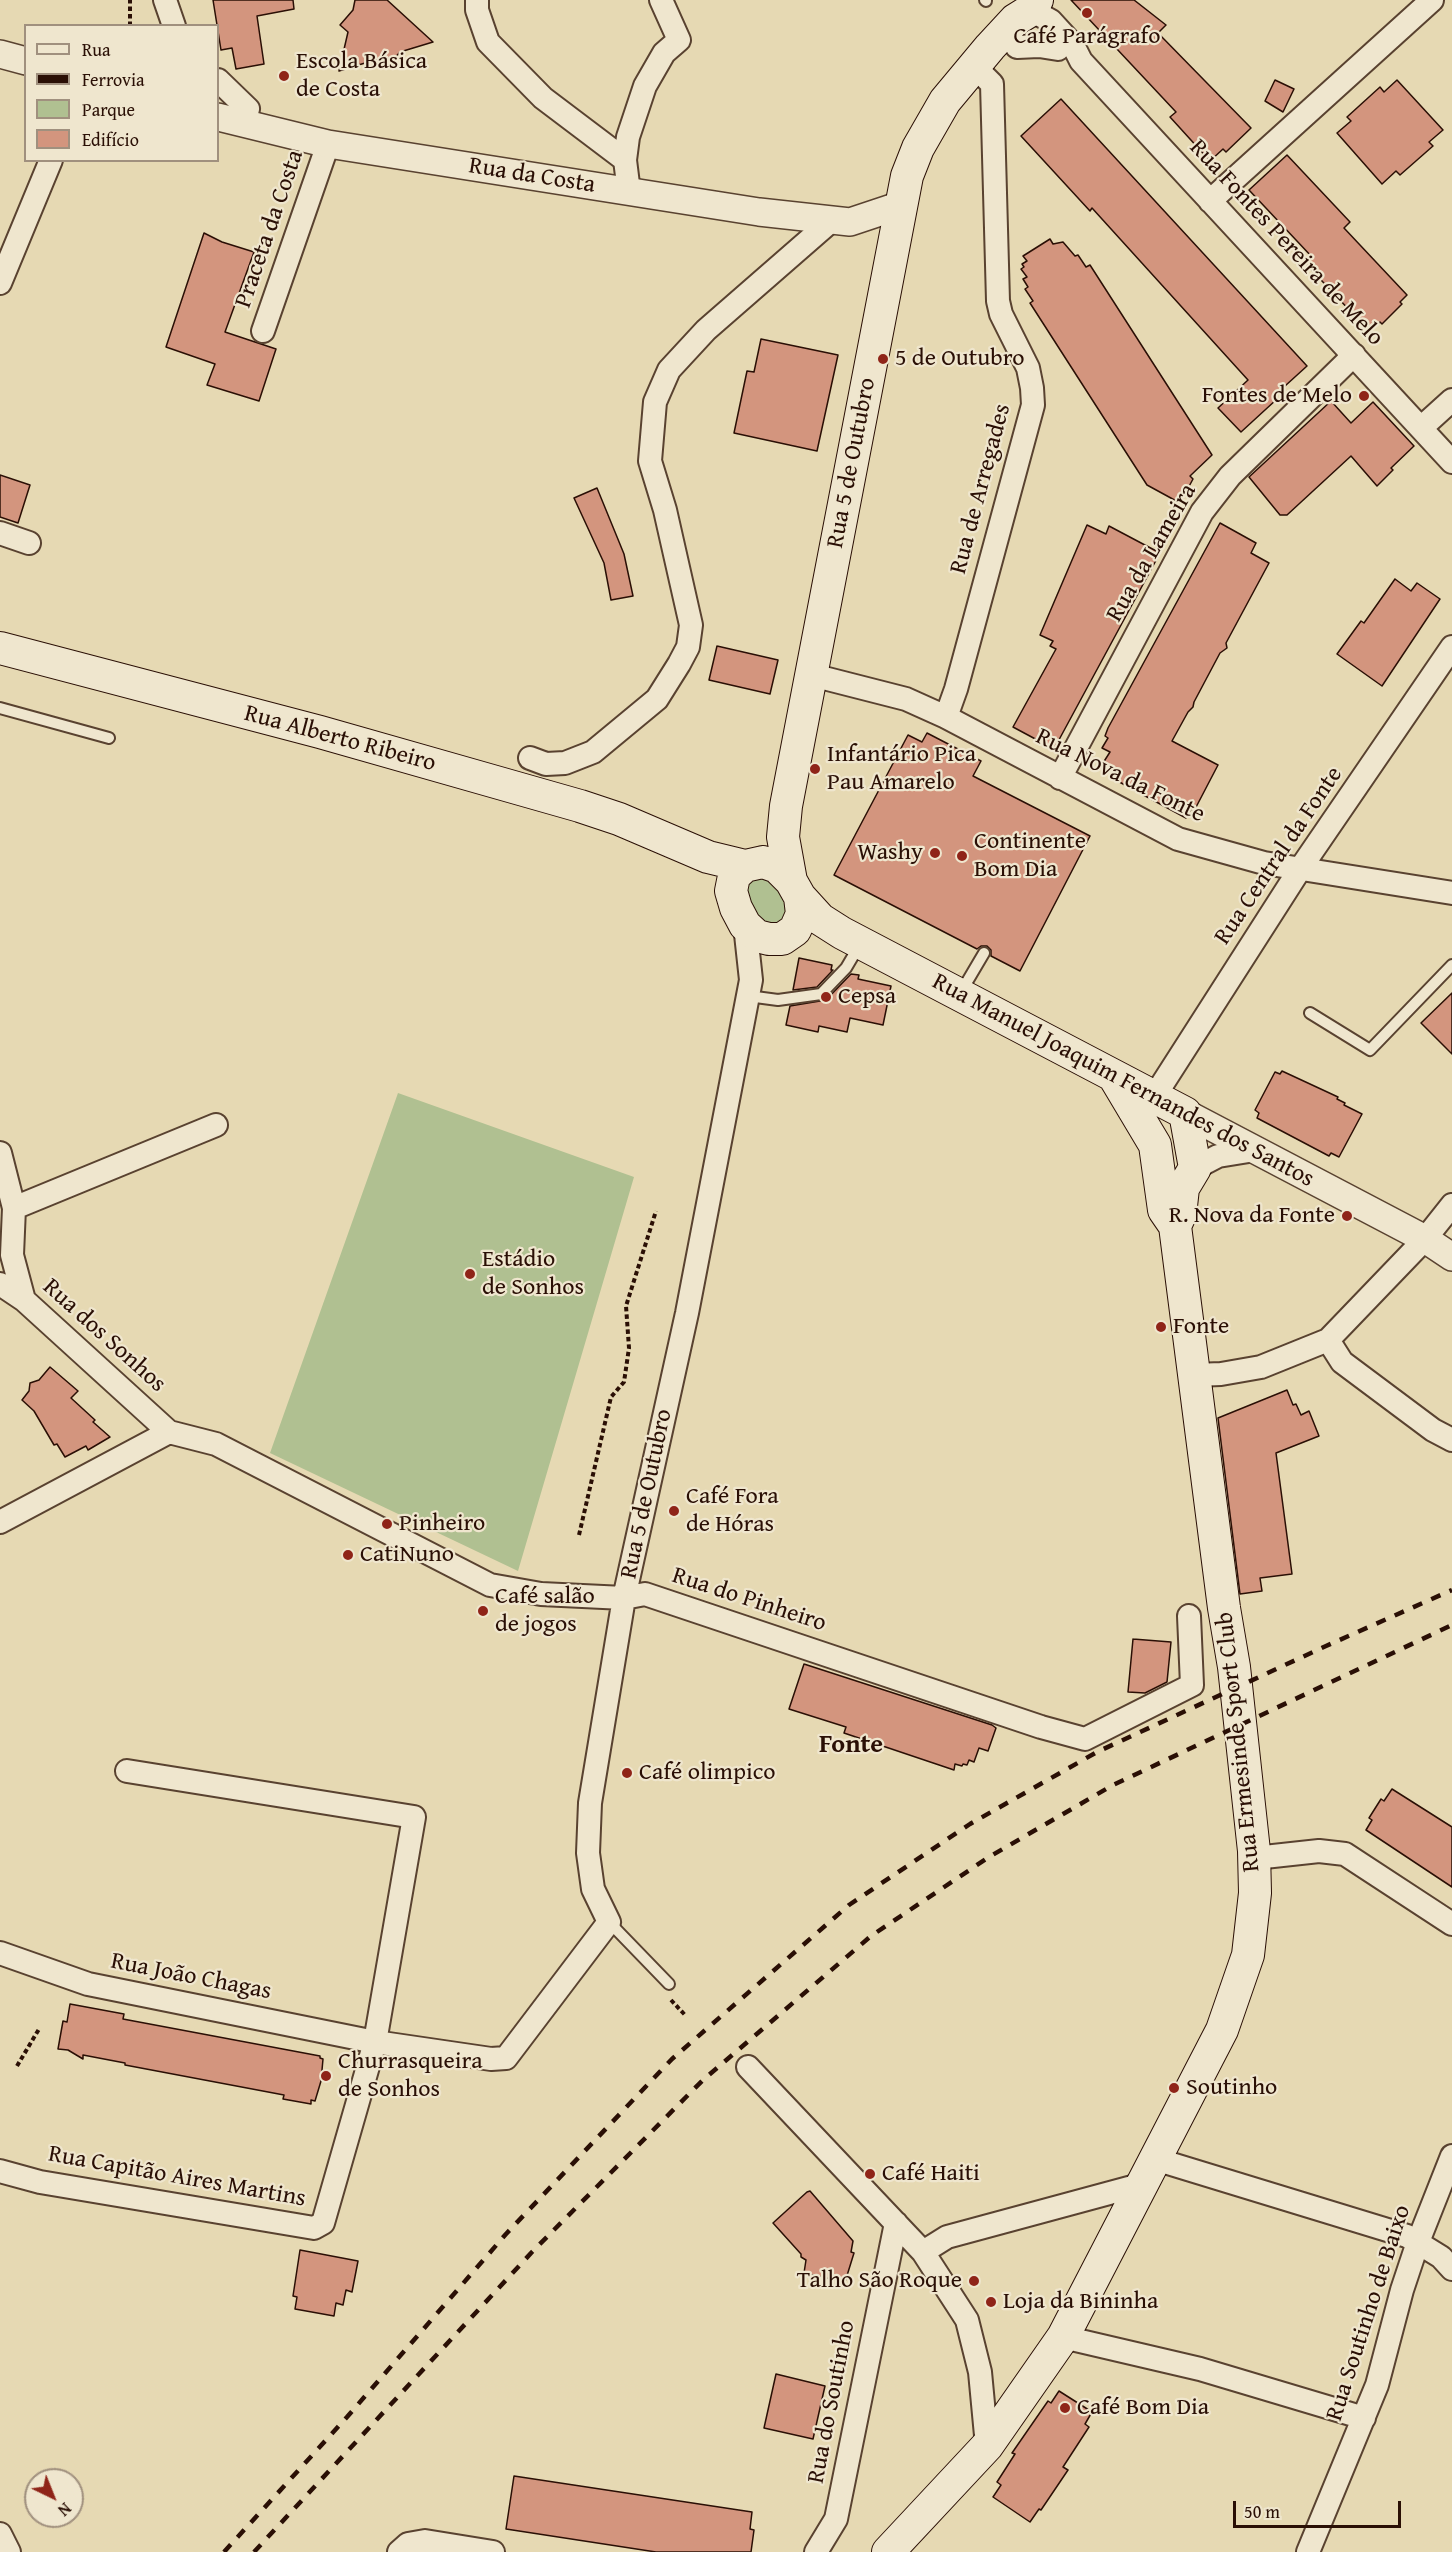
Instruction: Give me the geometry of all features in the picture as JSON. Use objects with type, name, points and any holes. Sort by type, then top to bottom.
[{"type":"main road","points":[[1017,47],[1032,21],[1031,3]]},
{"type":"main road","name":"Rua 5 de Outubro","points":[[795,889],[783,845],[786,806],[907,176],[945,100],[962,78],[975,68],[1003,32],[1031,3]]},
{"type":"main road","name":"Rua 5 de Outubro","points":[[975,68],[1003,57],[1017,47]]},
{"type":"main road","name":"Rua Alberto Ribeiro","points":[[0,648],[320,732],[580,806],[629,823],[708,857],[749,864]]},
{"type":"main road","name":"Rua 5 de Outubro","points":[[749,864],[768,845],[786,806]]},
{"type":"main road","name":"Rua Alberto Ribeiro","points":[[675,844],[714,878],[741,917]]},
{"type":"main road","points":[[789,934],[802,914],[795,889],[777,867],[763,862],[749,864],[734,876],[730,891],[741,917],[757,936],[769,939],[819,928],[851,938]]},
{"type":"main road","name":"Rua Manuel Joaquim Fernandes dos Santos","points":[[795,889],[820,919],[851,938],[1185,1113]]},
{"type":"main road","name":"Rua Ermesinde Sport Club","points":[[987,2446],[1063,2337],[1222,2030],[1248,1955],[1255,1893],[1255,1858],[1234,1667],[1224,1608],[1175,1226],[1164,1210],[1155,1145],[1115,1078]]},
{"type":"main road","points":[[1155,1145],[1185,1113]]},
{"type":"main road","points":[[1185,1113],[1195,1168]]},
{"type":"main road","name":"Rua Ermesinde Sport Club","points":[[1175,1226],[1180,1215],[1183,1188],[1195,1168]]},
{"type":"main road","points":[[888,2552],[987,2446]]},
{"type":"street","points":[[165,0],[173,24]]},
{"type":"street","points":[[477,0],[477,10],[488,42],[543,98],[625,160]]},
{"type":"street","points":[[629,192],[625,160],[628,137],[645,86],[664,53],[679,40],[662,0]]},
{"type":"street","points":[[1210,201],[1432,0]]},
{"type":"street","name":"Rua Fontes Pereira de Melo","points":[[1031,3],[1037,26],[1065,56],[1081,61]]},
{"type":"street","name":"Rua Fontes Pereira de Melo","points":[[1031,3],[1051,21],[1073,45],[1081,61],[1452,462]]},
{"type":"street","name":"Rua Fontes Pereira de Melo","points":[[1017,47],[1039,46],[1058,49]]},
{"type":"street","points":[[0,54],[24,60]]},
{"type":"street","name":"Rua de Arregades","points":[[946,717],[956,689],[1033,405],[1028,369],[1001,314],[998,301],[992,84],[975,68]]},
{"type":"street","points":[[219,81],[248,109],[244,124]]},
{"type":"street","name":"Rua da Costa","points":[[219,117],[328,144],[629,192],[841,222],[893,244]]},
{"type":"street","name":"Praceta da Costa","points":[[263,331],[328,144]]},
{"type":"street","points":[[0,283],[50,162]]},
{"type":"street","name":"Rua da Costa","points":[[841,222],[901,205]]},
{"type":"street","points":[[530,758],[546,764],[565,763],[593,752],[657,699],[680,664],[688,647],[692,625],[665,510],[650,461],[655,402],[669,370],[706,330],[841,222]]},
{"type":"street","name":"Rua da Lameira","points":[[1060,778],[1202,512],[1230,476],[1354,355]]},
{"type":"street","points":[[1422,428],[1452,400]]},
{"type":"street","points":[[0,533],[29,543]]},
{"type":"street","name":"Rua Central da Fonte","points":[[1154,1097],[1300,869],[1452,647]]},
{"type":"street","name":"Rua Nova da Fonte","points":[[812,675],[906,699],[946,717],[1178,839],[1264,863],[1452,892]]},
{"type":"street","name":"Rua 5 de Outubro","points":[[741,917],[750,988]]},
{"type":"street","name":"Rua 5 de Outubro","points":[[609,1922],[593,1889],[588,1853],[590,1803],[624,1598],[687,1313],[750,988],[764,955],[789,934]]},
{"type":"street","name":"Rua Manuel Joaquim Fernandes dos Santos","points":[[1185,1113],[1425,1239],[1452,1257]]},
{"type":"street","points":[[14,1208],[216,1125]]},
{"type":"street","points":[[1195,1168],[1218,1156],[1255,1150]]},
{"type":"street","points":[[0,1154],[14,1208],[12,1255],[24,1300]]},
{"type":"street","points":[[1195,1375],[1221,1374],[1261,1367],[1328,1340],[1425,1239],[1452,1205]]},
{"type":"street","name":"Rua dos Sonhos","points":[[0,1284],[24,1300],[169,1432]]},
{"type":"street","points":[[1328,1340],[1342,1362],[1433,1430],[1452,1440]]},
{"type":"street","points":[[0,1522],[169,1432]]},
{"type":"street","name":"Rua do Pinheiro","points":[[169,1432],[216,1444],[490,1585],[541,1594],[624,1598],[645,1594],[1041,1727],[1085,1739],[1192,1685],[1189,1616]]},
{"type":"street","name":"Rua Capitão Aires Martins","points":[[0,2171],[40,2182],[314,2228],[323,2223],[375,2042],[414,1817],[127,1771]]},
{"type":"street","points":[[1255,1858],[1320,1851],[1346,1854],[1452,1924]]},
{"type":"street","points":[[375,2042],[491,2059],[506,2058],[609,1922]]},
{"type":"street","name":"Rua João Chagas","points":[[0,1953],[88,1984],[375,2042]]},
{"type":"street","points":[[748,2067],[923,2252],[967,2320],[980,2372],[987,2446]]},
{"type":"street","name":"Rua Soutinho de Baixo","points":[[1308,2552],[1365,2418],[1388,2351],[1402,2290],[1452,2156]]},
{"type":"street","points":[[923,2252],[947,2237],[1149,2172],[1407,2236],[1441,2257],[1452,2269]]},
{"type":"street","name":"Rua do Soutinho","points":[[816,2552],[836,2519],[896,2223]]},
{"type":"street","points":[[1063,2337],[1200,2369],[1365,2418]]},
{"type":"street","points":[[0,2534],[9,2552]]},
{"type":"street","points":[[403,2548],[425,2541],[493,2552]]},
{"type":"lane","points":[[0,708],[109,738]]},
{"type":"lane","points":[[750,988],[778,1000],[821,993],[846,968],[851,938]]},
{"type":"lane","points":[[959,995],[984,952]]},
{"type":"lane","points":[[1310,1013],[1370,1050],[1452,965]]},
{"type":"lane","name":"Rua 5 de Outubro","points":[[609,1922],[669,1984]]},
{"type":"path","points":[[130,0],[130,24]]},
{"type":"path","points":[[579,1535],[611,1397],[624,1382],[628,1348],[626,1306],[656,1211]]},
{"type":"path","points":[[670,1998],[685,2014]]},
{"type":"path","points":[[17,2066],[39,2029]]},
{"type":"green space","points":[[757,874],[773,881],[786,910],[784,921],[771,928],[753,914],[745,885]]},
{"type":"green space","name":"Estádio de Sonhos","points":[[398,1093],[634,1177],[518,1571],[270,1453]]},
{"type":"building","points":[[213,0],[293,0],[294,9],[257,16],[264,64],[236,69],[232,48],[221,50],[219,24],[217,24]]},
{"type":"building","points":[[355,0],[387,0],[433,42],[400,52],[387,67],[378,59],[339,71],[348,32],[340,25],[353,10]]},
{"type":"building","points":[[1071,0],[1134,0],[1166,25],[1158,33],[1251,128],[1226,152],[1223,149],[1210,161],[1170,117],[1176,112]]},
{"type":"building","points":[[1275,80],[1294,89],[1283,112],[1265,101]]},
{"type":"building","points":[[1397,80],[1443,130],[1429,142],[1433,146],[1400,175],[1396,171],[1382,184],[1337,133],[1351,121],[1347,117],[1380,87],[1384,92]]},
{"type":"building","points":[[1061,99],[1307,366],[1274,396],[1277,399],[1241,432],[1218,408],[1248,380],[1092,208],[1090,211],[1021,136]]},
{"type":"building","points":[[1287,155],[1350,222],[1344,228],[1407,295],[1400,302],[1402,304],[1382,324],[1380,322],[1369,331],[1306,264],[1312,257],[1249,190]]},
{"type":"building","points":[[204,233],[222,242],[254,252],[225,332],[276,349],[259,401],[207,385],[215,364],[166,347]]},
{"type":"building","points":[[1050,239],[1053,244],[1063,242],[1075,256],[1078,255],[1086,267],[1090,265],[1212,455],[1190,476],[1193,479],[1180,503],[1147,485],[1030,303],[1033,301],[1025,289],[1028,287],[1023,279],[1027,277],[1021,269],[1024,267],[1022,264],[1027,261],[1023,256]]},
{"type":"building","points":[[761,339],[838,355],[817,451],[734,433],[747,371],[754,372]]},
{"type":"building","points":[[1331,401],[1351,423],[1373,402],[1414,446],[1391,468],[1393,470],[1377,486],[1351,456],[1287,515],[1280,515],[1249,477]]},
{"type":"building","points":[[0,475],[30,485],[18,523],[0,517]]},
{"type":"building","points":[[597,488],[624,554],[633,596],[611,600],[604,563],[574,498]]},
{"type":"building","points":[[1220,523],[1256,543],[1251,553],[1269,563],[1226,643],[1227,648],[1220,653],[1193,707],[1172,741],[1218,765],[1194,811],[1191,809],[1186,818],[1112,778],[1117,770],[1103,763],[1110,752],[1102,748],[1108,738],[1105,736],[1108,728]]},
{"type":"building","points":[[1087,525],[1106,534],[1109,526],[1160,553],[1054,749],[1013,727],[1056,649],[1050,646],[1053,641],[1040,635]]},
{"type":"building","points":[[1395,579],[1411,591],[1417,583],[1440,599],[1382,686],[1337,654],[1361,621],[1364,623]]},
{"type":"building","points":[[717,646],[778,660],[770,694],[709,680]]},
{"type":"building","name":"Continente Bom Dia","points":[[927,733],[981,761],[973,776],[1090,836],[1020,971],[991,956],[991,950],[987,946],[977,949],[834,875],[908,735],[922,742]]},
{"type":"building","points":[[799,958],[832,965],[831,970],[833,970],[817,987],[793,990]]},
{"type":"building","points":[[851,974],[859,975],[858,979],[891,986],[883,1025],[850,1018],[847,1032],[819,1026],[818,1032],[786,1025],[790,1006],[826,1000]]},
{"type":"building","points":[[1452,993],[1452,1054],[1421,1023]]},
{"type":"building","points":[[1282,1071],[1338,1097],[1337,1099],[1345,1103],[1344,1105],[1362,1114],[1339,1157],[1331,1153],[1329,1156],[1257,1118],[1259,1113],[1255,1110],[1275,1072],[1280,1074]]},
{"type":"building","points":[[50,1367],[78,1391],[71,1398],[110,1437],[88,1450],[86,1446],[65,1457],[57,1444],[54,1445],[34,1411],[22,1400],[29,1391],[30,1383],[39,1380]]},
{"type":"building","points":[[1287,1390],[1293,1405],[1296,1404],[1301,1415],[1309,1411],[1319,1436],[1276,1453],[1292,1574],[1260,1578],[1262,1591],[1240,1594],[1218,1418]]},
{"type":"building","points":[[1133,1639],[1171,1642],[1167,1682],[1145,1693],[1128,1692]]},
{"type":"building","points":[[804,1664],[992,1725],[996,1728],[988,1751],[979,1748],[974,1762],[969,1760],[967,1765],[962,1766],[955,1764],[954,1770],[844,1733],[846,1727],[789,1709]]},
{"type":"building","points":[[1392,1789],[1452,1827],[1452,1887],[1366,1830],[1372,1820],[1369,1818],[1381,1799],[1384,1801]]},
{"type":"building","points":[[70,2004],[124,2014],[123,2019],[320,2056],[323,2059],[321,2081],[315,2101],[311,2100],[311,2104],[283,2099],[284,2095],[83,2055],[83,2059],[68,2050],[58,2049],[63,2021],[67,2022]]},
{"type":"building","points":[[810,2191],[853,2241],[851,2252],[854,2253],[845,2282],[804,2273],[806,2260],[773,2223]]},
{"type":"building","points":[[300,2250],[358,2261],[352,2292],[346,2290],[343,2305],[336,2303],[334,2316],[295,2309],[297,2297],[293,2296]]},
{"type":"building","points":[[776,2374],[825,2386],[813,2439],[764,2428]]},
{"type":"building","points":[[1059,2391],[1092,2412],[1085,2424],[1089,2427],[1063,2467],[1068,2470],[1041,2510],[1039,2509],[1030,2522],[993,2497],[1001,2485],[997,2482],[1015,2454],[1012,2453],[1048,2401],[1051,2403]]},
{"type":"building","points":[[514,2476],[752,2512],[750,2529],[754,2530],[751,2552],[656,2552],[506,2529]]},
{"type":"railway","points":[[224,2552],[347,2417],[506,2234],[672,2059],[849,1905],[970,1824],[1097,1752],[1452,1590]]},
{"type":"railway","points":[[254,2552],[532,2252],[703,2080],[871,1936],[989,1857],[1113,1785],[1452,1625]]},
{"type":"place","name":"Café Parágrafo","points":[[1087,13]]},
{"type":"place","name":"Escola Básica de Costa","points":[[284,76]]},
{"type":"place","name":"5 de Outubro","points":[[883,359]]},
{"type":"place","name":"Fontes de Melo","points":[[1364,396]]},
{"type":"place","name":"Infantário Pica Pau Amarelo","points":[[815,769]]},
{"type":"place","name":"Washy","points":[[935,853]]},
{"type":"place","name":"Continente Bom Dia","points":[[962,856]]},
{"type":"place","name":"Cepsa","points":[[826,997]]},
{"type":"place","name":"R. Nova da Fonte","points":[[1347,1216]]},
{"type":"place","name":"Estádio de Sonhos","points":[[470,1274]]},
{"type":"place","name":"Fonte","points":[[1161,1327]]},
{"type":"place","name":"Café Fora de Hóras","points":[[674,1511]]},
{"type":"place","name":"Pinheiro","points":[[387,1524]]},
{"type":"place","name":"CatiNuno","points":[[348,1555]]},
{"type":"place","name":"Café salão de jogos","points":[[483,1611]]},
{"type":"place","name":"Café olimpico","points":[[627,1773]]},
{"type":"place","name":"Churrasqueira de Sonhos","points":[[326,2076]]},
{"type":"place","name":"Soutinho","points":[[1174,2088]]},
{"type":"place","name":"Café Haiti","points":[[870,2174]]},
{"type":"place","name":"Talho São Roque","points":[[974,2281]]},
{"type":"place","name":"Loja da Bininha","points":[[991,2302]]},
{"type":"place","name":"Café Bom Dia","points":[[1065,2408]]},
{"type":"district","name":"Fonte","points":[[851,1745]]}]
